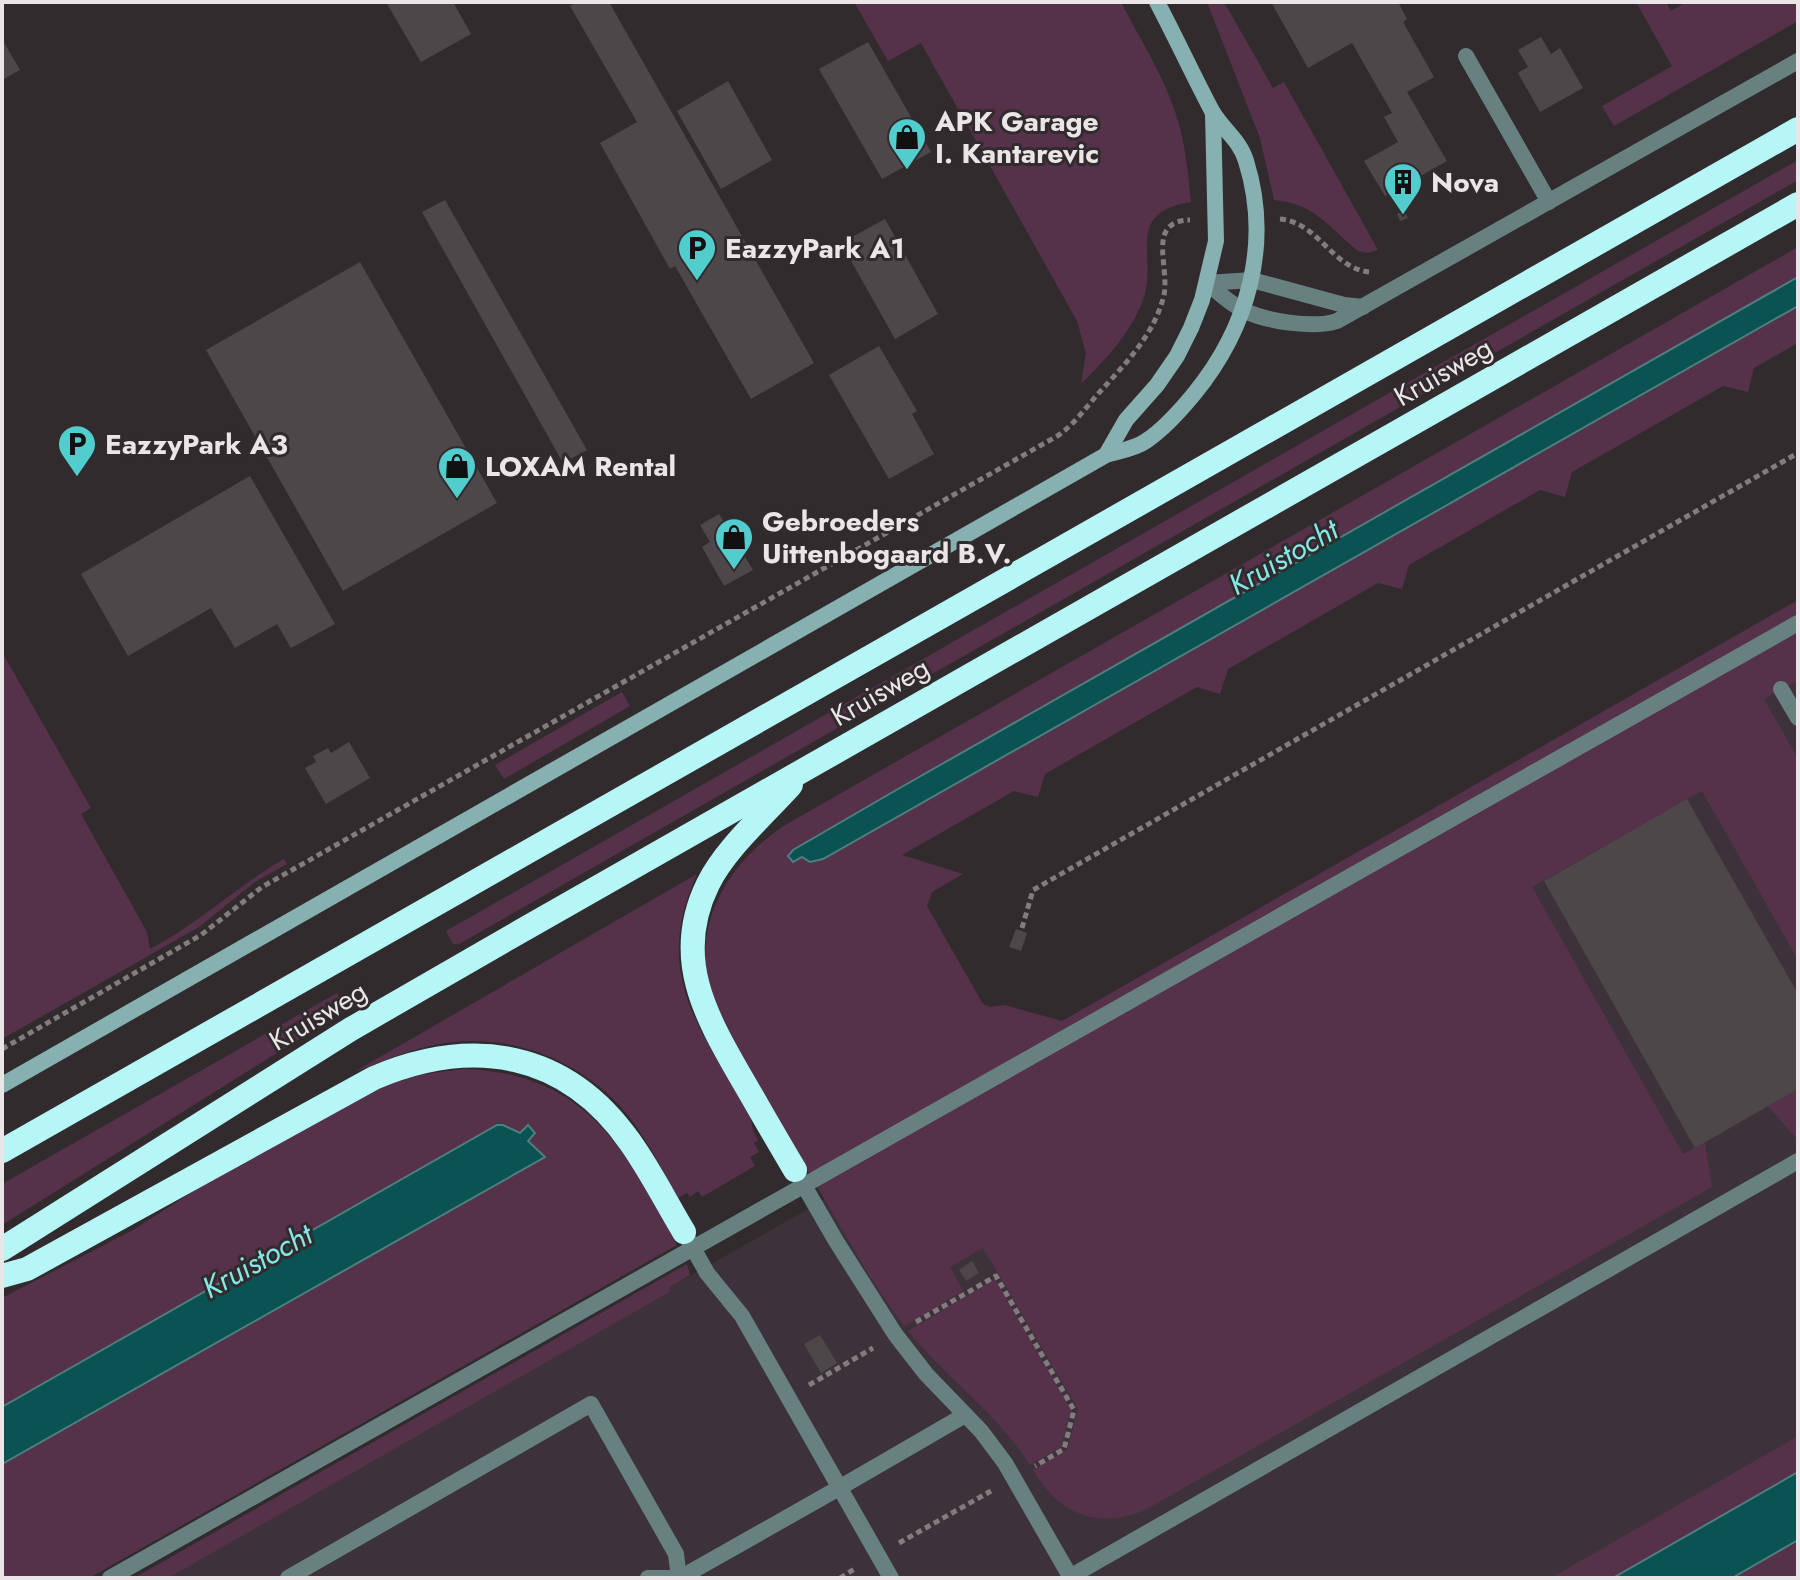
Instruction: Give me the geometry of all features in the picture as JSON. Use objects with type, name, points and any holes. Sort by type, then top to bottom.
[{"type":"highway","name":"Kruisweg","points":[[2,1151],[1798,129]]},
{"type":"highway","name":"Kruisweg","points":[[2,1249],[351,1029],[1798,204]]},
{"type":"highway","points":[[799,1178],[712,1025],[699,994],[692,955],[697,913],[713,875],[807,769]]},
{"type":"highway","points":[[2,1276],[27,1269],[374,1078],[419,1062],[485,1054],[516,1059],[557,1074],[600,1106],[629,1141],[688,1240]]},
{"type":"street","points":[[2,1085],[1106,455],[1143,444],[1175,416],[1212,370],[1243,310],[1257,249],[1257,219],[1253,187],[1242,148],[1213,113],[1189,60],[1157,2]]},
{"type":"street","points":[[1466,56],[1549,202]]},
{"type":"street","points":[[1207,283],[1243,310],[1291,322],[1317,325],[1337,321],[1798,61]]},
{"type":"street","points":[[1106,455],[1126,420],[1157,385],[1177,356],[1207,283],[1216,241],[1217,219],[1213,113]]},
{"type":"street","points":[[1207,283],[1252,280],[1350,306],[1365,307]]},
{"type":"street","points":[[110,1578],[688,1240],[1798,623]]},
{"type":"street","points":[[1781,689],[1798,718]]},
{"type":"street","points":[[799,1178],[895,1334],[1005,1463],[1070,1577],[1798,1161]]},
{"type":"street","points":[[688,1240],[707,1273],[738,1310],[891,1578]]},
{"type":"street","points":[[288,1578],[591,1404],[676,1554],[680,1578],[965,1415]]},
{"type":"street","points":[[648,1578],[668,1578]]},
{"type":"path","points":[[2,1049],[201,935],[262,887],[1059,435],[1129,360],[1155,320],[1166,285],[1163,246],[1166,230],[1177,221],[1217,219]]},
{"type":"path","points":[[1257,219],[1298,222],[1351,267],[1366,272],[1377,270]]},
{"type":"path","points":[[1022,928],[1033,890],[1798,453]]},
{"type":"shaded area","points":[[854,2],[1121,2],[1173,105],[1183,141],[1191,202],[1170,208],[1157,216],[1150,227],[1147,284],[1138,312],[1116,345],[1081,384],[1086,353],[1077,321],[921,43],[888,61]]},
{"type":"shaded area","points":[[1207,2],[1224,2],[1273,88],[1284,82],[1378,250],[1367,253],[1358,251],[1311,212],[1301,206],[1274,200],[1260,138]]},
{"type":"shaded area","points":[[1636,2],[1666,2],[1671,11],[1686,2],[1798,2],[1798,21],[1614,126],[1602,106],[1672,66]]},
{"type":"shaded area","points":[[1798,160],[1798,180],[459,944],[453,944],[446,931]]},
{"type":"shaded area","points":[[1798,247],[1798,277],[898,789],[793,850],[788,856],[793,862],[802,857],[811,862],[823,859],[1798,306],[1798,343],[1754,368],[1748,392],[1723,386],[1572,472],[1565,497],[1540,490],[1409,565],[1402,589],[1378,583],[1228,669],[1220,694],[1197,687],[1045,774],[1038,797],[1014,791],[902,855],[963,874],[932,892],[927,906],[983,1004],[991,1007],[1004,1005],[1062,1021],[1798,600],[1798,681],[1764,699],[1798,759],[1798,960],[1702,791],[1532,887],[1683,1154],[1705,1142],[1712,1187],[1145,1510],[1127,1516],[1095,1518],[1067,1507],[1043,1485],[1033,1470],[1067,1450],[1078,1409],[983,1248],[950,1267],[963,1291],[904,1326],[870,1277],[735,1046],[713,999],[705,958],[707,935],[722,891],[750,854],[787,824]]},
{"type":"shaded area","points":[[1798,643],[1798,1578],[159,1578],[815,1205]]},
{"type":"shaded area","points":[[2,652],[91,808],[81,814],[147,932],[150,949],[284,859],[287,864],[255,882],[199,927],[2,1039]]},
{"type":"shaded area","points":[[622,692],[630,706],[504,779],[495,765]]},
{"type":"shaded area","points":[[697,874],[684,910],[679,943],[681,972],[700,1028],[750,1115],[758,1140],[754,1143],[759,1152],[750,1157],[755,1166],[702,1197],[698,1191],[690,1197],[687,1193],[678,1198],[631,1119],[595,1083],[574,1069],[528,1049],[504,1043],[453,1042],[428,1046],[354,1072]]},
{"type":"shaded area","points":[[337,993],[347,1009],[2,1225],[2,1184]]},
{"type":"shaded area","points":[[462,1069],[504,1073],[540,1084],[570,1100],[596,1121],[619,1147],[639,1177],[677,1245],[89,1578],[2,1578],[2,1464],[545,1156],[528,1141],[528,1125],[520,1133],[497,1125],[2,1407],[2,1298],[133,1230],[230,1168],[387,1085],[419,1075]]},
{"type":"shaded area","points":[[1798,1089],[1798,1136],[1796,1138],[1768,1106]]},
{"type":"shaded area","points":[[687,1264],[690,1275],[669,1288],[671,1291],[168,1578],[134,1578]]},
{"type":"shaded area","points":[[995,1279],[1071,1410],[1061,1447],[1030,1465],[987,1412],[908,1331]]},
{"type":"shaded area","points":[[1798,1436],[1798,1472],[1613,1578],[1551,1578]]},
{"type":"shaded area","points":[[1798,1540],[1798,1578],[1732,1578]]},
{"type":"water","points":[[1798,277],[1798,306],[823,859],[810,862],[802,857],[793,862],[788,856],[793,850],[898,789]]},
{"type":"water","points":[[497,1125],[520,1133],[528,1125],[535,1133],[528,1141],[545,1157],[2,1464],[2,1407]]},
{"type":"water","points":[[1798,1472],[1798,1540],[1732,1578],[1613,1578]]},
{"type":"building","points":[[386,2],[453,2],[471,34],[421,62]]},
{"type":"building","points":[[578,2],[609,2],[814,363],[751,399],[675,266],[670,269],[600,143],[637,122],[570,6]]},
{"type":"building","points":[[1271,2],[1398,2],[1407,19],[1403,22],[1434,77],[1407,92],[1447,161],[1385,196],[1364,161],[1398,142],[1384,117],[1392,113],[1352,43],[1308,68]]},
{"type":"building","points":[[1541,37],[1551,54],[1560,48],[1583,88],[1540,112],[1518,73],[1528,67],[1518,50]]},
{"type":"building","points":[[2,39],[20,70],[2,80]]},
{"type":"building","points":[[868,42],[931,152],[882,179],[819,69]]},
{"type":"building","points":[[728,81],[772,160],[721,189],[677,111]]},
{"type":"building","points":[[445,200],[587,450],[563,463],[422,212]]},
{"type":"building","name":"Nova","points":[[1404,210],[1408,218],[1400,221],[1397,214]]},
{"type":"building","points":[[885,219],[938,314],[895,339],[841,243]]},
{"type":"building","points":[[360,262],[497,503],[343,591],[206,350]]},
{"type":"building","points":[[879,346],[917,411],[912,414],[934,454],[889,479],[829,375]]},
{"type":"building","points":[[250,476],[335,624],[291,648],[277,624],[235,648],[211,608],[128,656],[81,574]]},
{"type":"building","points":[[719,514],[753,570],[724,586],[702,547],[710,542],[700,525]]},
{"type":"building","points":[[349,742],[370,778],[326,804],[305,768],[316,762],[313,756],[328,748],[331,753]]},
{"type":"building","points":[[1687,799],[1798,994],[1798,1089],[1695,1148],[1544,881]]},
{"type":"building","points":[[1016,929],[1027,933],[1021,951],[1009,947]]},
{"type":"building","points":[[972,1261],[979,1273],[966,1281],[959,1270]]},
{"type":"building","points":[[820,1335],[837,1363],[821,1373],[804,1344]]},
{"type":"place","name":"APK Garage I. Kantarevic","points":[[907,171]]},
{"type":"place","name":"Nova","points":[[1403,216]]},
{"type":"place","name":"EazzyPark A1","points":[[697,282]]},
{"type":"place","name":"EazzyPark A3","points":[[77,478]]},
{"type":"place","name":"LOXAM Rental","points":[[457,500]]},
{"type":"place","name":"Gebroeders Uittenbogaard B.V.","points":[[734,571]]},
{"type":"water label","name":"Kruistocht","points":[[1283,557]]},
{"type":"water label","name":"Kruistocht","points":[[257,1261]]}]
